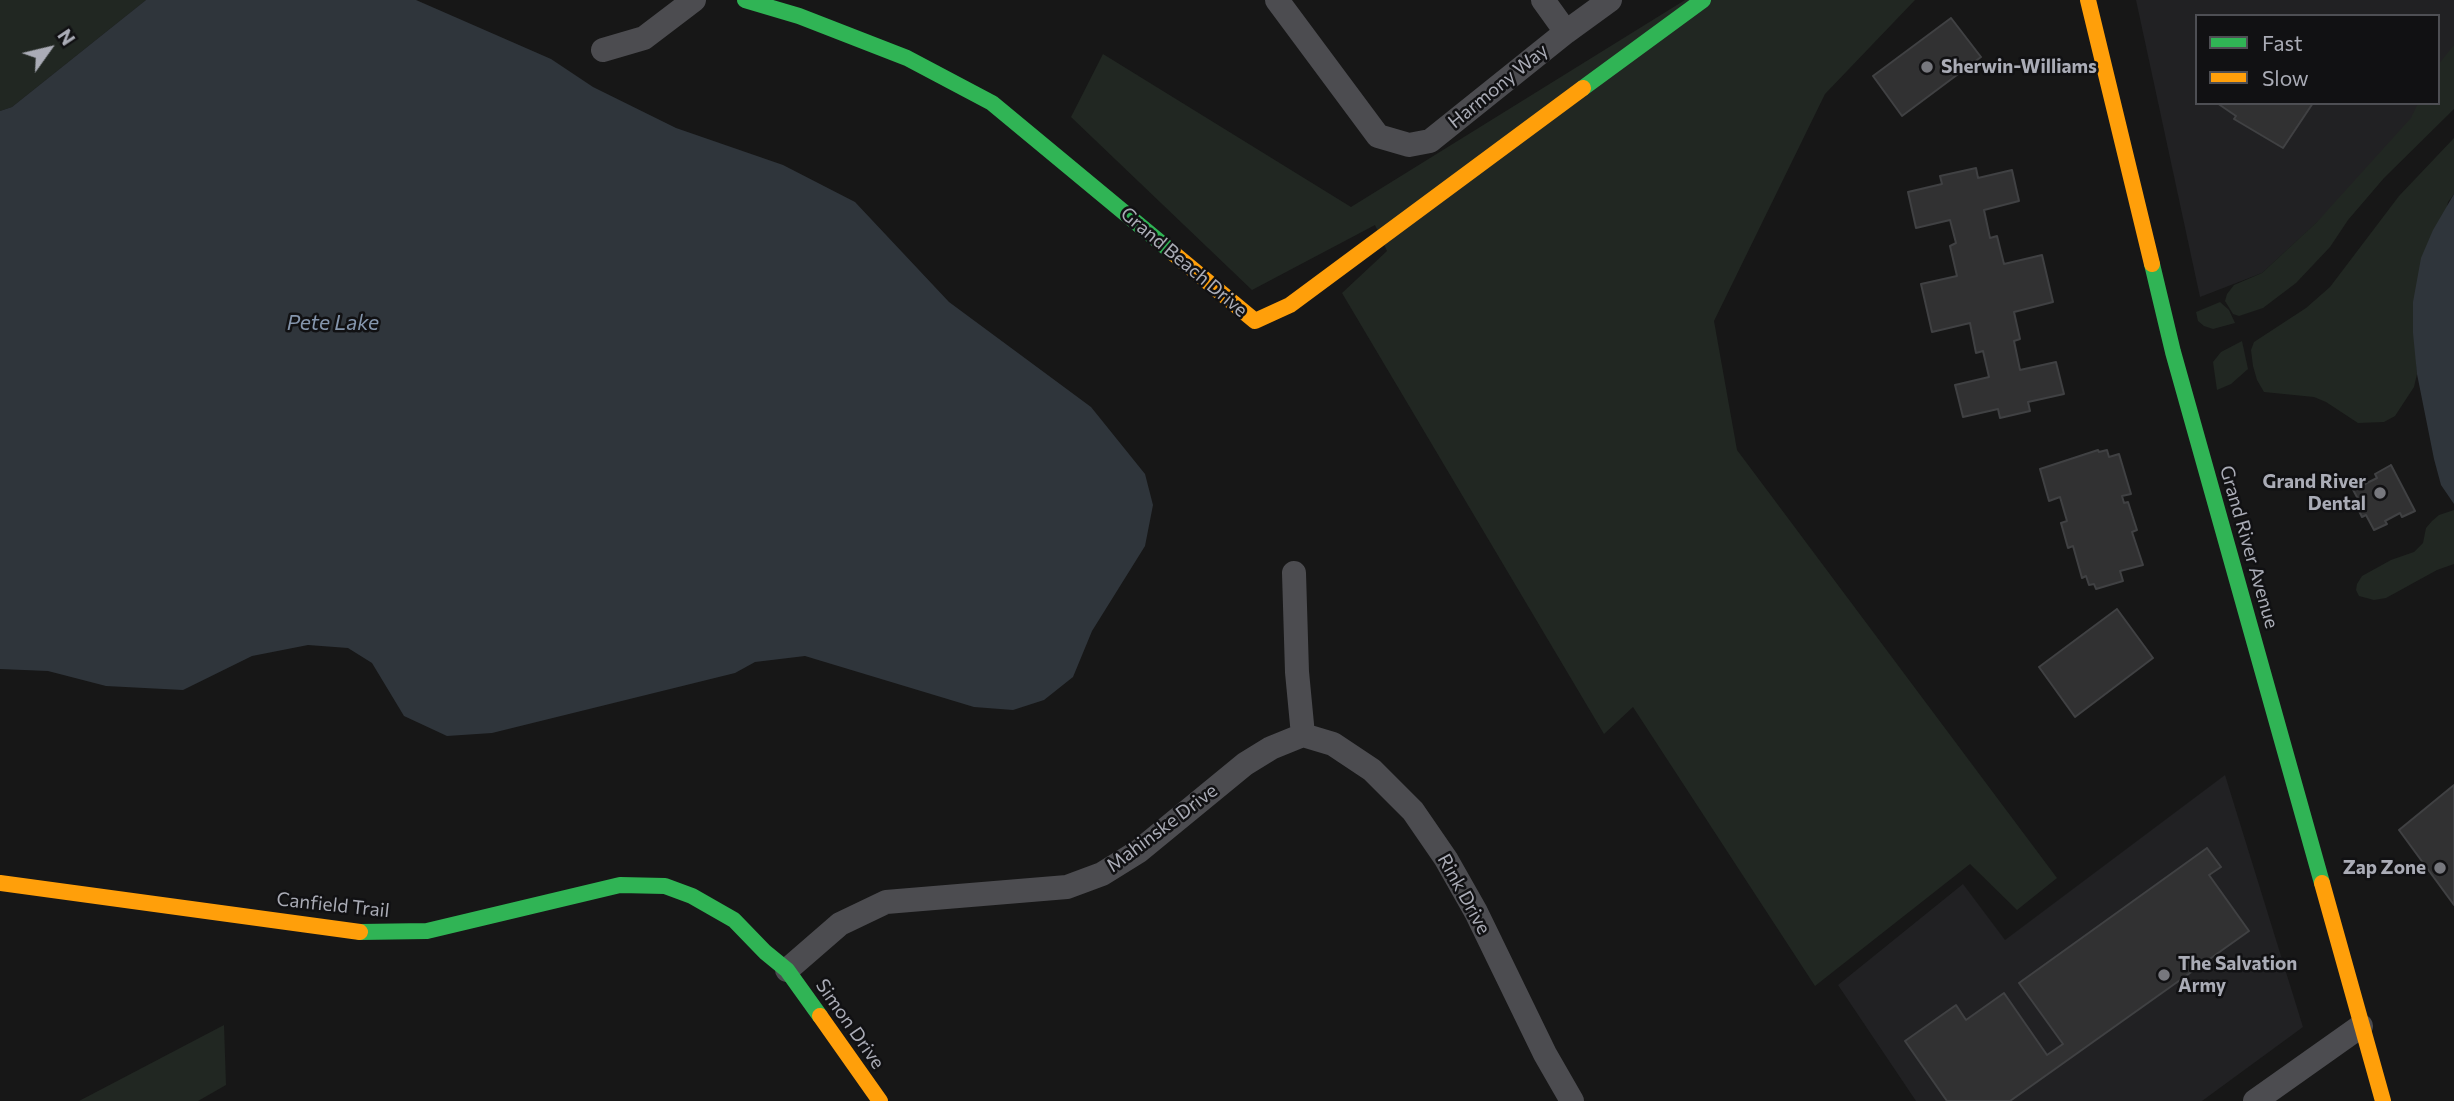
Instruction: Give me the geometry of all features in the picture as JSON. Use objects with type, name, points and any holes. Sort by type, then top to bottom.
[{"type":"street","points":[[603,50],[644,38],[694,0]]},
{"type":"street","name":"Grand Beach Drive","points":[[746,0],[799,16],[907,58],[992,103],[1255,321],[1290,305],[1703,0]]},
{"type":"street","name":"Harmony Way","points":[[1278,0],[1378,136],[1409,145],[1430,141],[1609,0]]},
{"type":"street","points":[[1543,0],[1566,32]]},
{"type":"street","name":"Grand River Avenue","points":[[2088,0],[2173,352],[2383,1101]]},
{"type":"street","points":[[1294,573],[1297,672],[1303,735]]},
{"type":"street","name":"Mahinske Drive","points":[[787,970],[840,924],[886,902],[1067,887],[1102,874],[1139,851],[1245,764],[1271,748],[1303,735]]},
{"type":"street","name":"Rink Drive","points":[[1303,735],[1333,744],[1372,769],[1413,811],[1447,859],[1464,890],[1545,1054],[1572,1101]]},
{"type":"street","name":"Canfield Trail","points":[[0,883],[366,933],[427,931],[620,885],[665,886],[692,896],[734,920],[787,970]]},
{"type":"street","name":"Simon Drive","points":[[787,970],[880,1101]]},
{"type":"street","points":[[2255,1101],[2361,1026]]},
{"type":"shaded area","points":[[0,0],[146,0],[12,107],[0,111]]},
{"type":"shaded area","points":[[1685,0],[1915,0],[1825,94],[1714,321],[1737,450],[2057,878],[2017,910],[1970,864],[1815,986],[1633,707],[1604,734],[1342,293],[1387,251],[1375,225],[1252,290],[1071,117],[1103,54],[1351,207]]},
{"type":"shaded area","points":[[2136,0],[2454,0],[2454,96],[2262,273],[2200,297]]},
{"type":"shaded area","points":[[2454,45],[2454,109],[2384,178],[2348,220],[2330,247],[2296,283],[2263,308],[2239,316],[2233,314],[2225,301],[2234,285],[2262,273],[2317,222],[2411,118],[2417,105],[2440,105],[2440,62]]},
{"type":"shaded area","points":[[2454,138],[2454,194],[2448,202],[2416,355],[2417,374],[2414,387],[2395,416],[2384,422],[2358,423],[2314,397],[2264,392],[2253,366],[2251,350],[2254,342],[2306,308],[2330,287],[2399,196]]},
{"type":"shaded area","points":[[2220,302],[2229,310],[2235,323],[2213,329],[2198,321],[2196,312]]},
{"type":"shaded area","points":[[2242,341],[2248,369],[2231,384],[2217,390],[2213,362],[2221,352]]},
{"type":"shaded area","points":[[2454,510],[2454,564],[2437,570],[2386,598],[2374,600],[2359,596],[2356,590],[2362,576],[2391,560],[2414,552],[2423,543],[2426,528],[2432,521],[2439,515]]},
{"type":"shaded area","points":[[2225,775],[2303,1027],[2202,1101],[1916,1101],[1838,985],[1963,884],[2005,940]]},
{"type":"shaded area","points":[[224,1025],[226,1085],[198,1101],[79,1101]]},
{"type":"water","name":"Pete Lake","points":[[146,0],[416,0],[551,59],[593,87],[676,128],[783,165],[855,202],[949,302],[1091,407],[1145,474],[1153,505],[1145,546],[1092,631],[1073,677],[1044,700],[1013,710],[974,707],[805,656],[755,662],[735,673],[492,733],[447,736],[404,716],[372,663],[348,648],[308,645],[252,656],[183,690],[106,686],[48,671],[0,669],[0,111],[12,107]]},
{"type":"water","points":[[2454,194],[2454,504],[2441,485],[2434,459],[2417,374],[2413,302],[2421,258],[2433,230]]},
{"type":"building","name":"Sherwin-Williams","points":[[1951,18],[1981,57],[1902,116],[1873,76]]},
{"type":"building","points":[[2220,105],[2312,105],[2283,148],[2234,119],[2236,116]]},
{"type":"building","points":[[1976,168],[1978,178],[2012,170],[2019,201],[1984,210],[1990,238],[1997,236],[2004,264],[2042,255],[2053,302],[2014,312],[2020,339],[2014,341],[2020,370],[2056,362],[2064,394],[2028,402],[2030,411],[2000,418],[1998,409],[1963,417],[1955,385],[1989,377],[1983,351],[1976,353],[1970,323],[1932,332],[1921,284],[1957,276],[1950,246],[1956,243],[1950,220],[1916,228],[1908,192],[1942,184],[1940,176]]},
{"type":"building","points":[[2098,450],[2107,450],[2109,457],[2119,454],[2131,494],[2122,496],[2124,503],[2128,502],[2137,530],[2132,532],[2143,565],[2120,571],[2123,581],[2096,589],[2094,584],[2089,585],[2086,576],[2082,578],[2073,546],[2068,548],[2061,523],[2067,521],[2060,497],[2049,501],[2040,469]]},
{"type":"building","name":"Grand River Dental","points":[[2391,465],[2415,511],[2402,517],[2400,513],[2374,530],[2366,515],[2362,517],[2354,501],[2358,499],[2351,486],[2364,480],[2365,484],[2377,478],[2375,474]]},
{"type":"building","points":[[2117,609],[2153,658],[2075,717],[2039,667]]},
{"type":"building","name":"Zap Zone","points":[[2454,785],[2454,905],[2399,830]]},
{"type":"building","points":[[2207,848],[2221,867],[2209,875],[2249,931],[2010,1101],[1947,1101],[1905,1041],[1956,1005],[1966,1020],[2004,993],[2047,1055],[2063,1044],[2019,983]]},
{"type":"traffic: fast","points":[[745,0],[799,16],[907,58],[992,103],[1173,253]]},
{"type":"traffic: fast","points":[[1583,88],[1703,0]]},
{"type":"traffic: fast","points":[[2152,264],[2173,352],[2322,883]]},
{"type":"traffic: fast","points":[[360,932],[427,931],[620,885],[665,886],[692,896],[734,920],[787,970],[820,1016]]},
{"type":"traffic: slow","points":[[2088,0],[2152,264]]},
{"type":"traffic: slow","points":[[1173,253],[1255,321],[1290,305],[1583,88]]},
{"type":"traffic: slow","points":[[0,883],[360,932]]},
{"type":"traffic: slow","points":[[2322,883],[2383,1101]]},
{"type":"traffic: slow","points":[[820,1016],[880,1101]]},
{"type":"place","name":"Sherwin-Williams","points":[[1927,67]]},
{"type":"place","name":"Grand River Dental","points":[[2380,493]]},
{"type":"place","name":"Zap Zone","points":[[2440,868]]},
{"type":"place","name":"The Salvation Army","points":[[2164,975]]}]
